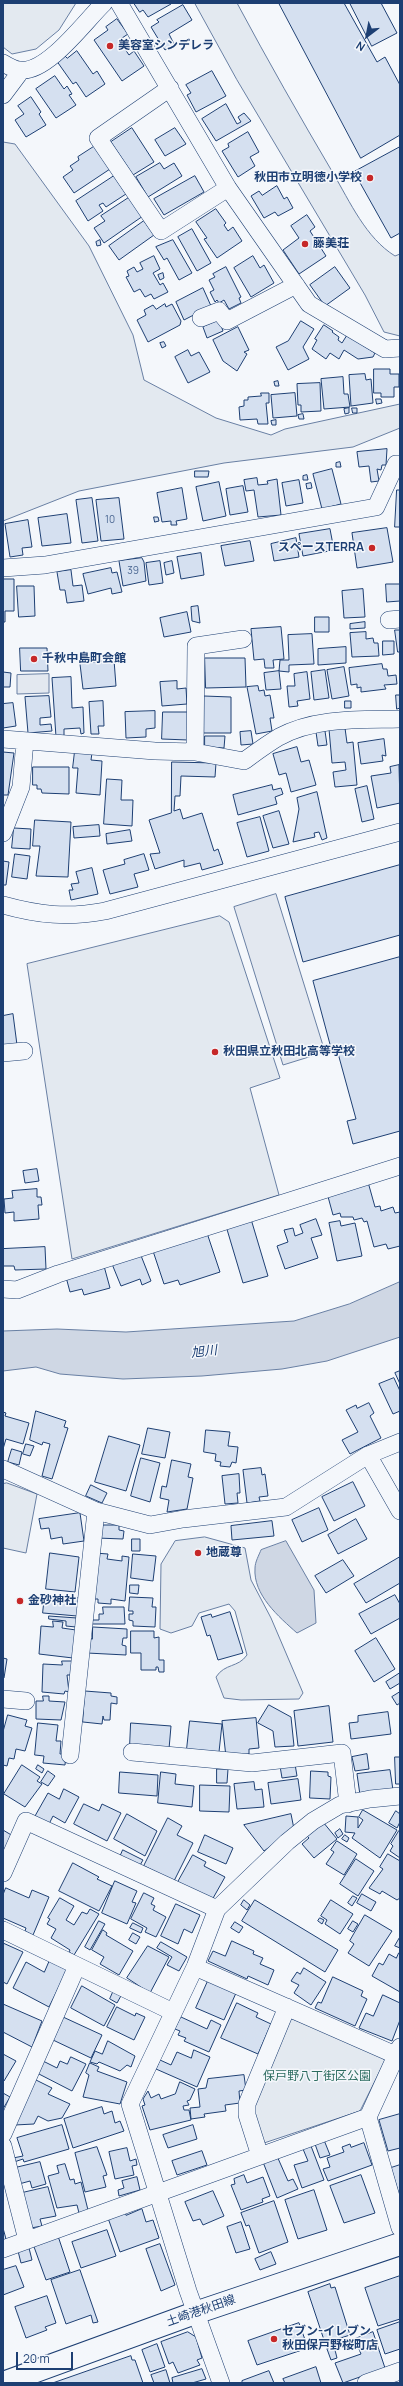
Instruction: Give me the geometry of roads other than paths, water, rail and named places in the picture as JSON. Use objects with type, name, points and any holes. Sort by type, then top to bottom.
[{"type":"main road","name":"土崎港秋田線","points":[[3,2383],[195,2313],[400,2244]]},
{"type":"street","points":[[3,95],[21,71],[39,66],[63,47],[104,3]]},
{"type":"street","points":[[119,3],[228,188],[309,304],[385,349],[400,348]]},
{"type":"street","points":[[3,63],[21,71]]},
{"type":"street","points":[[170,88],[98,138],[161,231],[228,188]]},
{"type":"street","points":[[201,318],[219,311],[227,321],[296,286]]},
{"type":"street","points":[[3,568],[69,561],[376,507],[396,464],[400,464]]},
{"type":"street","points":[[195,752],[196,646],[243,639]]},
{"type":"street","points":[[3,739],[155,751],[195,752],[244,761],[280,736],[299,729],[329,721],[400,719]]},
{"type":"street","points":[[3,833],[22,787],[25,741]]},
{"type":"street","points":[[3,905],[54,915],[78,916],[105,911],[400,832]]},
{"type":"street","points":[[3,1053],[24,1051]]},
{"type":"street","points":[[3,1289],[18,1290],[66,1272],[400,1166]]},
{"type":"street","points":[[3,1469],[96,1511],[150,1525],[183,1519],[286,1507],[368,1455],[400,1442]]},
{"type":"street","points":[[368,1455],[400,1511]]},
{"type":"street","points":[[70,1755],[96,1511]]},
{"type":"street","points":[[3,1699],[26,1702]]},
{"type":"street","points":[[132,1752],[252,1763],[342,1753],[348,1804]]},
{"type":"street","points":[[220,2383],[195,2313],[159,2192],[130,2104],[195,1967],[217,1909],[287,1842],[313,1821],[340,1806],[370,1799],[400,1796]]},
{"type":"street","points":[[370,1799],[400,1808]]},
{"type":"street","points":[[3,1873],[26,1821],[217,1909]]},
{"type":"street","points":[[3,1930],[173,2012]]},
{"type":"street","points":[[3,2134],[78,1966]]},
{"type":"street","points":[[195,1967],[399,2053],[368,2117],[400,2228]]},
{"type":"street","points":[[260,2156],[247,2115],[247,2104],[287,2007]]},
{"type":"street","points":[[3,2249],[368,2117]]},
{"type":"street","points":[[3,2146],[27,2240]]},
{"type":"street","points":[[376,2381],[400,2371]]},
{"type":"water","name":"旭川","points":[[400,1282],[400,1337],[327,1361],[282,1369],[202,1376],[123,1379],[60,1374],[36,1367],[3,1371],[3,1331],[57,1329],[126,1332],[294,1321],[349,1304]]},
{"type":"water","points":[[286,1541],[314,1590],[316,1623],[297,1633],[268,1605],[258,1587],[255,1578],[256,1561],[261,1550]]},
{"type":"place","name":"美容室シンデレラ","points":[[110,46]]},
{"type":"place","name":"秋田市立明徳小学校","points":[[370,178]]},
{"type":"place","name":"藤美荘","points":[[305,244]]},
{"type":"place","name":"スペースTERRA","points":[[372,548]]},
{"type":"place","name":"千秋中島町会館","points":[[34,659]]},
{"type":"place","name":"秋田県立秋田北高等学校","points":[[215,1052]]},
{"type":"place","name":"地蔵尊","points":[[198,1553]]},
{"type":"place","name":"金砂神社","points":[[20,1601]]},
{"type":"place","name":"セブン-イレブン 秋田保戸野桜町店","points":[[274,2339]]},
{"type":"park label","name":"保戸野八丁街区公園","points":[[317,2077]]}]
